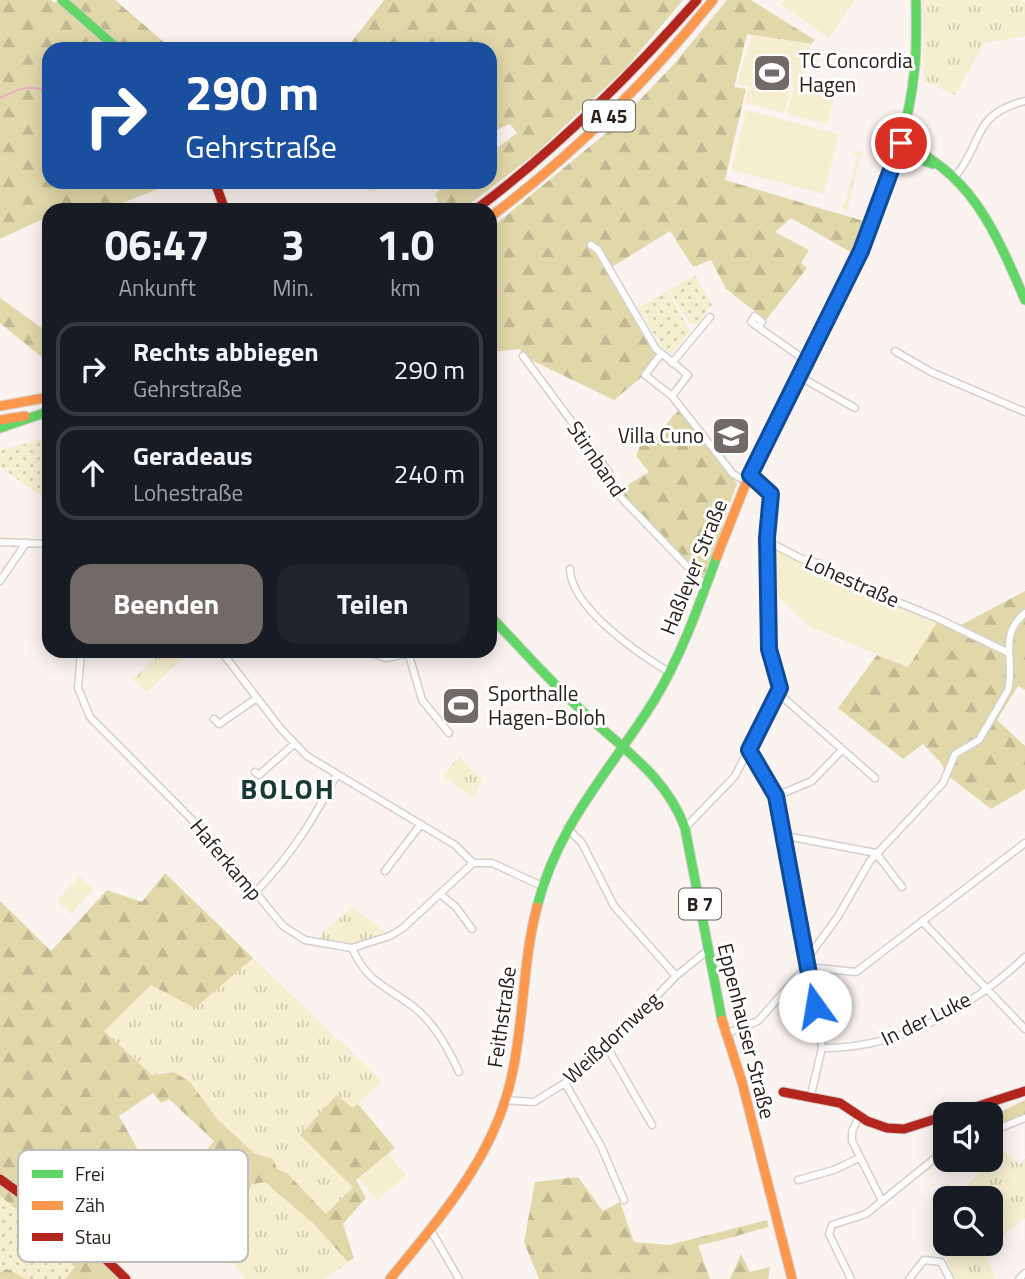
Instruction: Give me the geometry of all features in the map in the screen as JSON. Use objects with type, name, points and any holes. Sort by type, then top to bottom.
[{"type":"main road","points":[[62,0],[110,42]]},
{"type":"main road","name":"A 45","points":[[484,203],[542,159],[593,113],[643,62],[696,0]]},
{"type":"main road","name":"A 45","points":[[497,212],[552,169],[596,129],[645,81],[713,0]]},
{"type":"main road","name":"Haßleyer Straße","points":[[623,749],[669,672],[748,478],[861,251],[900,148],[917,56],[916,0]]},
{"type":"main road","points":[[900,148],[919,149],[955,177],[984,213],[1025,300]]},
{"type":"main road","points":[[0,398],[42,397]]},
{"type":"main road","points":[[0,406],[42,398]]},
{"type":"main road","points":[[0,420],[42,412]]},
{"type":"main road","points":[[0,428],[42,413]]},
{"type":"main road","name":"Eppenhauser Straße","points":[[497,623],[672,795],[685,828],[718,1006],[728,1033],[792,1279]]},
{"type":"main road","name":"Feithstraße","points":[[390,1279],[430,1229],[490,1142],[506,1100],[542,886],[567,828],[623,749]]},
{"type":"main road","points":[[992,1102],[1025,1091]]},
{"type":"main road","points":[[783,1092],[811,1095],[840,1103],[874,1125],[904,1129],[933,1120]]},
{"type":"main road","points":[[0,1179],[18,1192]]},
{"type":"main road","points":[[108,1262],[126,1279]]},
{"type":"street","points":[[955,177],[992,113],[1025,100]]},
{"type":"street","points":[[592,245],[598,250],[661,354],[688,375],[672,396]]},
{"type":"street","points":[[671,363],[710,317]]},
{"type":"street","points":[[758,327],[805,360]]},
{"type":"street","points":[[895,351],[931,372],[1025,412]]},
{"type":"street","points":[[661,354],[645,374],[672,396],[733,474],[748,478],[771,494],[769,649],[780,683],[778,693],[749,750],[725,789],[685,828]]},
{"type":"street","name":"Stirnband","points":[[523,356],[608,472],[611,487],[706,586]]},
{"type":"street","points":[[797,375],[855,408]]},
{"type":"street","points":[[0,542],[42,544]]},
{"type":"street","name":"Lohestraße","points":[[769,542],[803,559],[821,564],[849,582],[939,619],[1007,652]]},
{"type":"street","points":[[0,581],[26,543]]},
{"type":"street","points":[[570,569],[571,580],[579,593],[613,632],[639,654],[669,672]]},
{"type":"street","points":[[728,1033],[758,1021],[806,963],[876,853],[943,783],[955,754],[979,740],[1009,686],[1007,652],[1013,625],[1025,613]]},
{"type":"street","name":"Haferkamp","points":[[80,658],[78,688],[90,717],[214,842],[282,926],[296,935],[318,943],[352,948],[390,936],[402,929],[473,863]]},
{"type":"street","points":[[226,658],[294,744],[307,756],[455,845],[473,863],[492,863],[542,886]]},
{"type":"street","points":[[410,658],[422,700],[449,733]]},
{"type":"street","points":[[778,693],[874,778]]},
{"type":"street","points":[[219,724],[257,698]]},
{"type":"street","points":[[259,775],[294,744]]},
{"type":"street","points":[[749,750],[776,796],[786,836],[822,1048],[811,1095]]},
{"type":"street","points":[[776,796],[812,781],[842,750]]},
{"type":"street","points":[[254,894],[290,856],[315,818],[337,774]]},
{"type":"street","points":[[385,871],[421,824]]},
{"type":"street","points":[[567,828],[591,859],[614,906],[676,976]]},
{"type":"street","points":[[786,836],[876,853],[902,887]]},
{"type":"street","points":[[806,963],[856,972],[1025,843]]},
{"type":"street","points":[[440,894],[456,907],[472,929]]},
{"type":"street","points":[[922,921],[986,988]]},
{"type":"street","points":[[352,948],[367,977],[416,1009],[443,1042],[459,1072]]},
{"type":"street","name":"Weißdornweg","points":[[506,1100],[534,1102],[565,1083],[607,1047],[676,976],[707,951]]},
{"type":"street","name":"In der Luke","points":[[822,1048],[874,1045],[915,1029],[986,988],[1025,957]]},
{"type":"street","name":"In der Luke","points":[[986,988],[1025,1030]]},
{"type":"street","points":[[607,1047],[652,1125]]},
{"type":"street","points":[[565,1083],[601,1146],[624,1200]]},
{"type":"street","points":[[859,1116],[852,1132],[859,1158],[882,1200]]},
{"type":"street","points":[[1003,1127],[1025,1118]]},
{"type":"street","points":[[798,1180],[834,1170],[859,1158]]},
{"type":"street","points":[[851,1279],[830,1229],[836,1223],[860,1217],[933,1160]]},
{"type":"street","points":[[430,1229],[459,1279]]},
{"type":"street","points":[[909,1279],[924,1260],[931,1259],[941,1262],[950,1279]]},
{"type":"street","points":[[1019,1279],[1025,1273]]},
{"type":"green space","points":[[0,0],[51,0],[55,3],[58,0],[115,0],[164,42],[42,42],[42,189],[158,189],[122,203],[42,203],[42,219],[0,239]]},
{"type":"green space","points":[[384,0],[683,0],[626,68],[535,154],[497,183],[497,148],[517,133],[510,124],[497,130],[497,42],[351,42]]},
{"type":"green space","points":[[727,0],[751,0],[815,40],[811,44],[747,34],[734,87],[746,89],[725,180],[867,222],[852,253],[791,218],[775,232],[809,250],[801,263],[807,268],[766,320],[726,289],[711,260],[693,267],[670,231],[612,267],[659,353],[643,376],[614,400],[523,356],[520,349],[497,351],[497,223],[617,124],[674,64]]},
{"type":"green space","points":[[784,0],[855,0],[829,38],[781,5]]},
{"type":"green space","points":[[922,0],[1020,0],[1025,3],[1025,36],[984,43],[955,95],[924,81]]},
{"type":"green space","name":"TC Concordia Hagen","points":[[752,35],[811,44],[801,89],[834,97],[827,124],[787,114],[794,86],[791,86],[784,113],[745,103],[749,87],[737,84]]},
{"type":"green space","points":[[746,110],[839,134],[824,194],[731,170]]},
{"type":"green space","points":[[860,150],[864,156],[860,157],[848,205],[851,208],[845,211],[840,204],[845,204],[857,156],[853,154]]},
{"type":"green space","points":[[442,189],[489,189],[471,203],[434,203],[438,201],[435,194]]},
{"type":"green space","points":[[695,275],[712,305],[697,324],[689,323],[669,290]]},
{"type":"green space","points":[[667,291],[690,331],[672,354],[663,348],[638,308]]},
{"type":"green space","points":[[0,298],[42,328],[42,357],[0,323]]},
{"type":"green space","points":[[681,406],[737,484],[706,586],[616,492],[649,472],[636,456],[642,441],[641,429],[654,440]]},
{"type":"green space","points":[[42,440],[42,496],[0,467],[0,450]]},
{"type":"green space","points":[[772,544],[821,564],[849,582],[939,619],[908,667],[806,625],[773,591]]},
{"type":"green space","points":[[1025,591],[1025,690],[1018,686],[997,720],[1025,746],[1025,789],[991,809],[947,775],[941,763],[923,744],[903,759],[838,708],[877,655],[908,667],[939,619],[959,626]]},
{"type":"green space","points":[[154,658],[183,658],[147,692],[133,680]]},
{"type":"green space","points":[[459,757],[483,780],[473,798],[443,776]]},
{"type":"green space","points":[[165,873],[253,958],[195,1008],[151,985],[104,1031],[152,1075],[174,1072],[190,1082],[218,1120],[254,1153],[273,1159],[277,1169],[287,1173],[326,1214],[353,1187],[300,1135],[337,1095],[352,1108],[358,1104],[395,1148],[356,1180],[366,1198],[343,1224],[354,1258],[348,1262],[314,1224],[265,1182],[252,1184],[248,1193],[248,1150],[206,1150],[214,1141],[169,1099],[161,1103],[153,1093],[119,1116],[138,1150],[18,1150],[18,1262],[112,1262],[111,1267],[121,1279],[0,1279],[0,901],[51,951],[107,890],[142,902]]},
{"type":"green space","points":[[79,876],[93,889],[71,914],[57,901]]},
{"type":"green space","points":[[353,907],[390,936],[352,948],[318,943],[322,933]]},
{"type":"green space","points":[[253,958],[382,1081],[353,1109],[336,1095],[353,1187],[326,1214],[287,1173],[277,1169],[263,1154],[254,1153],[218,1120],[190,1082],[163,1072],[153,1075],[104,1031],[152,985],[195,1008]]},
{"type":"green space","points":[[1025,1100],[1025,1115],[1003,1124],[1003,1111]]},
{"type":"green space","points":[[1003,1150],[1020,1165],[1025,1158],[1025,1218],[1003,1235],[1003,1186],[966,1186],[981,1172],[1003,1172]]},
{"type":"green space","points":[[389,1154],[406,1176],[377,1200],[359,1178]]},
{"type":"green space","points":[[578,1177],[603,1211],[620,1202],[634,1242],[669,1245],[767,1220],[769,1227],[698,1245],[710,1279],[539,1279],[524,1242],[535,1182]]},
{"type":"green space","points":[[265,1181],[277,1190],[348,1262],[325,1279],[245,1279],[233,1262],[248,1262],[248,1193],[252,1184]]},
{"type":"green space","points":[[0,1196],[18,1210],[18,1262],[72,1262],[75,1267],[65,1279],[26,1279],[7,1269],[0,1272]]},
{"type":"green space","points":[[741,1254],[750,1272],[770,1267],[768,1279],[730,1279]]},
{"type":"green space","points":[[950,1256],[986,1256],[995,1279],[954,1279],[947,1259]]},
{"type":"waterway","points":[[0,98],[24,88],[42,90]]},
{"type":"traffic: fast","points":[[62,0],[110,42]]},
{"type":"traffic: fast","points":[[856,259],[886,189],[907,115],[915,65],[916,0]]},
{"type":"traffic: fast","points":[[901,143],[926,156],[964,188],[992,229],[1025,300]]},
{"type":"traffic: fast","points":[[899,152],[933,164]]},
{"type":"traffic: fast","points":[[0,428],[42,414]]},
{"type":"traffic: fast","points":[[537,907],[546,877],[572,823],[655,699],[674,665],[717,556]]},
{"type":"traffic: fast","points":[[497,623],[568,698],[640,762],[677,809],[685,828],[722,1020]]},
{"type":"traffic: slow","points":[[497,212],[551,168],[608,116],[662,60],[713,0]]},
{"type":"traffic: slow","points":[[717,556],[750,473],[856,259]]},
{"type":"traffic: slow","points":[[0,406],[42,398]]},
{"type":"traffic: slow","points":[[0,420],[25,416]]},
{"type":"traffic: slow","points":[[390,1279],[448,1207],[481,1156],[494,1129],[513,1070],[537,907]]},
{"type":"traffic: slow","points":[[722,1020],[742,1082],[792,1279]]},
{"type":"traffic: jam","points":[[484,203],[592,111],[697,0]]},
{"type":"traffic: jam","points":[[218,189],[222,203]]},
{"type":"traffic: jam","points":[[991,1102],[1025,1091]]},
{"type":"traffic: jam","points":[[783,1092],[840,1103],[867,1121],[887,1128],[904,1129],[933,1120]]},
{"type":"traffic: jam","points":[[0,1179],[18,1192]]},
{"type":"traffic: jam","points":[[108,1262],[126,1279]]},
{"type":"place","name":"TC Concordia Hagen","points":[[772,73]]},
{"type":"place","name":"Villa Cuno","points":[[731,436]]},
{"type":"place","name":"Sporthalle Hagen-Boloh","points":[[461,706]]},
{"type":"district","name":"BOLOH","points":[[288,789]]},
{"type":"route","points":[[815,1006],[806,967],[786,836],[776,796],[749,750],[780,688],[769,649],[767,538],[771,494],[750,475],[797,375],[861,251],[901,143]]}]
